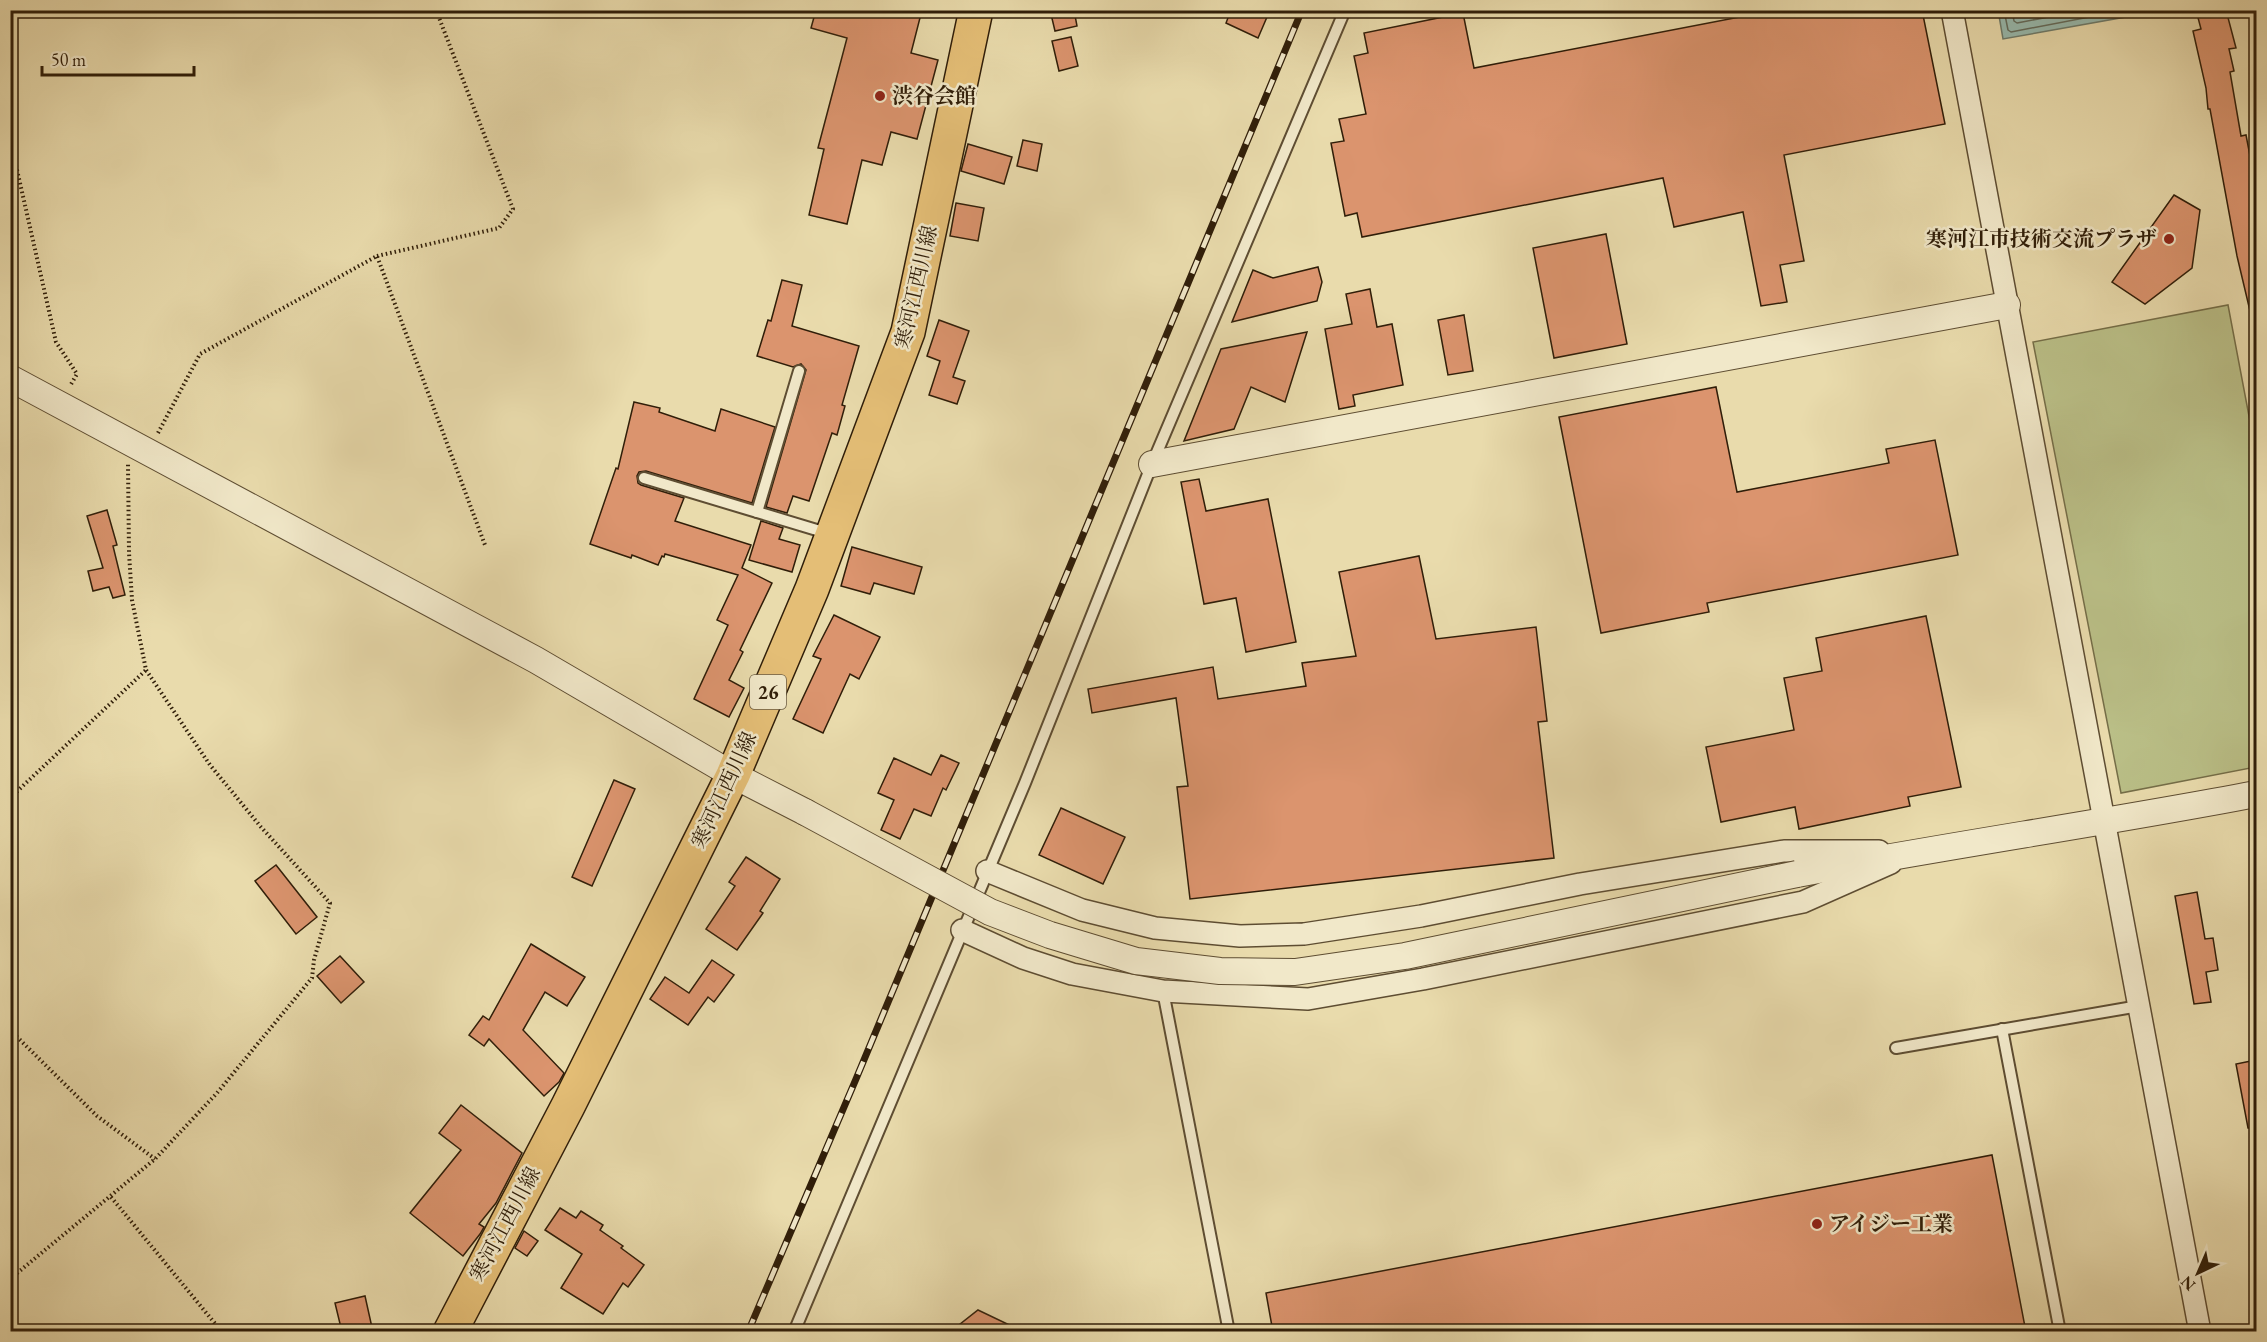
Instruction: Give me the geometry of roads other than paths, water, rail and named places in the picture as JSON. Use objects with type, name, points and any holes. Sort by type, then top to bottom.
[{"type":"main road","name":"寒河江西川線","points":[[450,1332],[568,1106],[733,775],[812,589],[908,332],[976,10]]},
{"type":"street","points":[[1952,10],[2200,1332]]},
{"type":"street","points":[[1152,464],[2007,305]]},
{"type":"street","points":[[10,378],[536,660],[733,775],[990,912],[1050,935],[1136,961],[1220,971],[1295,972],[1405,956],[1797,874],[2256,794]]},
{"type":"street","points":[[987,871],[1082,910],[1155,928],[1240,936],[1294,935],[1421,916],[1580,884],[1784,851],[1919,851]]},
{"type":"street","points":[[962,930],[1023,958],[1072,974],[1163,991],[1308,999],[1423,980],[1803,902],[1919,851]]},
{"type":"lane","points":[[794,1332],[1025,783],[1152,464],[1345,10]]},
{"type":"lane","points":[[757,512],[799,371]]},
{"type":"lane","points":[[645,478],[833,535]]},
{"type":"lane","points":[[1163,991],[1229,1332]]},
{"type":"lane","points":[[1896,1048],[2139,1006]]},
{"type":"lane","points":[[2002,1029],[2060,1332]]},
{"type":"water","points":[[1998,10],[2159,10],[2159,11],[2003,39]]},
{"type":"railway","points":[[748,1332],[856,1079],[1302,10]]},
{"type":"place","name":"渋谷会館","points":[[880,96]]},
{"type":"place","name":"寒河江市技術交流プラザ","points":[[2169,239]]},
{"type":"place","name":"アイジー工業","points":[[1817,1224]]}]
